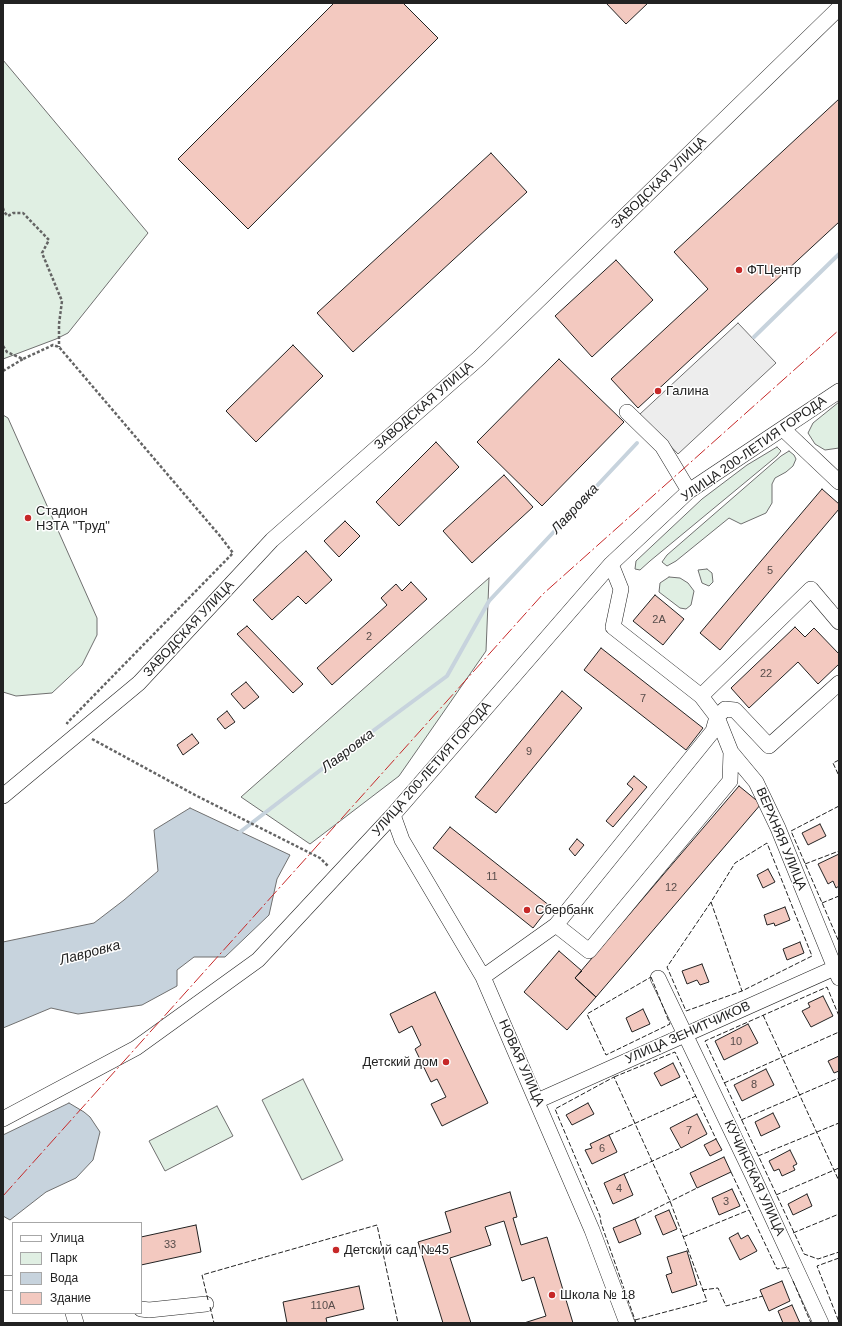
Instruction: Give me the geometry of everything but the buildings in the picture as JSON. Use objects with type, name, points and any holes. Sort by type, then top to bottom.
[{"type":"street","name":"ЗАВОДСКАЯ УЛИЦА","points":[[3,796],[139,682],[272,540],[479,358],[839,8]]},
{"type":"street","name":"УЛИЦА 200-ЛЕТИЯ ГОРОДА","points":[[3,1119],[136,1048],[258,960],[393,815],[611,564],[689,491],[839,391]]},
{"type":"street","points":[[627,412],[662,446],[689,491]]},
{"type":"street","points":[[783,429],[839,482]]},
{"type":"street","name":"ВЕРХНЯЯ УЛИЦА","points":[[611,564],[621,589],[613,627],[701,696],[717,717],[731,752],[756,782],[778,828],[837,971]]},
{"type":"street","points":[[701,696],[811,589],[839,622]]},
{"type":"street","points":[[483,977],[556,925],[713,731],[717,717],[725,709],[735,710],[769,746],[839,683]]},
{"type":"street","points":[[556,925],[589,951],[730,781],[731,752]]},
{"type":"street","name":"НОВАЯ УЛИЦА","points":[[393,815],[402,840],[483,977],[538,1101],[592,1230],[626,1323]]},
{"type":"street","name":"УЛИЦА ЗЕНИТЧИКОВ","points":[[538,1101],[685,1034],[837,971]]},
{"type":"street","name":"КУЧИНСКАЯ УЛИЦА","points":[[658,978],[753,1176],[821,1323]]},
{"type":"street","points":[[142,1309],[149,1310],[206,1304]]},
{"type":"path","points":[[3,208],[4,212],[8,216],[13,213],[23,213],[49,240],[42,253],[62,301],[59,324],[59,347]]},
{"type":"path","points":[[3,371],[23,359],[53,345],[59,347],[233,553],[67,723],[80,732],[195,795],[320,858],[338,875]]},
{"type":"path","points":[[3,346],[7,352],[23,359]]},
{"type":"green space","points":[[3,60],[148,233],[68,333],[3,359]]},
{"type":"green space","points":[[839,402],[839,448],[825,450],[815,444],[808,433],[813,423]]},
{"type":"green space","name":"Стадион НЗТА \"Труд\"","points":[[3,415],[8,418],[97,618],[97,635],[82,665],[52,693],[16,696],[3,692]]},
{"type":"green space","points":[[777,447],[781,451],[777,456],[640,570],[635,569],[636,561],[702,499],[747,465]]},
{"type":"green space","points":[[789,451],[796,459],[793,466],[775,478],[772,484],[772,503],[766,513],[741,524],[729,518],[676,561],[667,566],[662,562],[667,555],[781,456]]},
{"type":"green space","points":[[707,569],[712,573],[713,582],[709,586],[702,583],[698,570]]},
{"type":"green space","points":[[669,577],[680,578],[688,583],[694,591],[691,605],[686,609],[680,608],[659,592],[660,583]]},
{"type":"green space","points":[[489,578],[486,651],[399,776],[310,844],[241,797]]},
{"type":"green space","points":[[303,1079],[343,1160],[302,1180],[262,1100]]},
{"type":"green space","points":[[217,1106],[233,1136],[165,1171],[149,1141]]},
{"type":"shaded area","points":[[738,323],[776,363],[678,454],[640,414]]},
{"type":"water","points":[[190,808],[290,855],[277,879],[269,915],[225,957],[194,957],[177,970],[177,986],[142,1005],[78,1014],[51,1008],[3,1028],[3,942],[94,923],[158,871],[154,830]]},
{"type":"water","points":[[69,1103],[90,1117],[100,1132],[93,1160],[76,1178],[46,1192],[10,1220],[3,1216],[3,1135]]},
{"type":"waterway","name":"Лавровка","points":[[754,337],[839,254]]},
{"type":"waterway","name":"Лавровка","points":[[237,836],[240,832],[331,762],[447,676],[489,601],[637,443]]},
{"type":"fence","points":[[839,760],[833,763],[839,776]]},
{"type":"fence","points":[[839,806],[791,831],[839,942]]},
{"type":"fence","points":[[711,902],[667,967],[686,1011],[742,991],[812,956],[767,843],[735,863],[711,902],[742,991]]},
{"type":"fence","points":[[805,864],[839,851]]},
{"type":"fence","points":[[822,903],[839,896]]},
{"type":"fence","points":[[651,977],[670,1024],[606,1055],[587,1014],[651,977]]},
{"type":"fence","points":[[839,1016],[827,987],[705,1041],[804,1254],[818,1259],[839,1252]]},
{"type":"fence","points":[[763,1015],[839,1181]]},
{"type":"fence","points":[[724,1083],[839,1032]]},
{"type":"fence","points":[[614,1077],[675,1052],[716,1139]]},
{"type":"fence","points":[[635,1320],[707,1301],[670,1201],[614,1077],[555,1109],[600,1216],[601,1223],[636,1323]]},
{"type":"fence","points":[[741,1120],[839,1078]]},
{"type":"fence","points":[[609,1135],[696,1096]]},
{"type":"fence","points":[[758,1156],[839,1123]]},
{"type":"fence","points":[[624,1174],[681,1148]]},
{"type":"fence","points":[[776,1195],[839,1168]]},
{"type":"fence","points":[[731,1172],[777,1269],[788,1267],[789,1269]]},
{"type":"fence","points":[[635,1219],[697,1188]]},
{"type":"fence","points":[[683,1237],[749,1210]]},
{"type":"fence","points":[[793,1233],[839,1214]]},
{"type":"fence","points":[[208,1300],[202,1275],[377,1225],[398,1323]]},
{"type":"fence","points":[[839,1258],[817,1266],[839,1322]]},
{"type":"fence","points":[[793,1281],[811,1323]]},
{"type":"fence","points":[[702,1290],[718,1288],[726,1306],[763,1296]]},
{"type":"fence","points":[[210,1307],[214,1323]]},
{"type":"power","points":[[3,1196],[543,594],[839,330]]},
{"type":"place","name":"ФТЦентр","points":[[739,270]]},
{"type":"place","name":"Галина","points":[[658,391]]},
{"type":"place","name":"Стадион НЗТА \"Труд\"","points":[[28,518]]},
{"type":"place","name":"Сбербанк","points":[[527,910]]},
{"type":"place","name":"Детский дом","points":[[446,1062]]},
{"type":"place","name":"Детский сад №45","points":[[336,1250]]},
{"type":"place","name":"Школа № 18","points":[[552,1295]]}]
